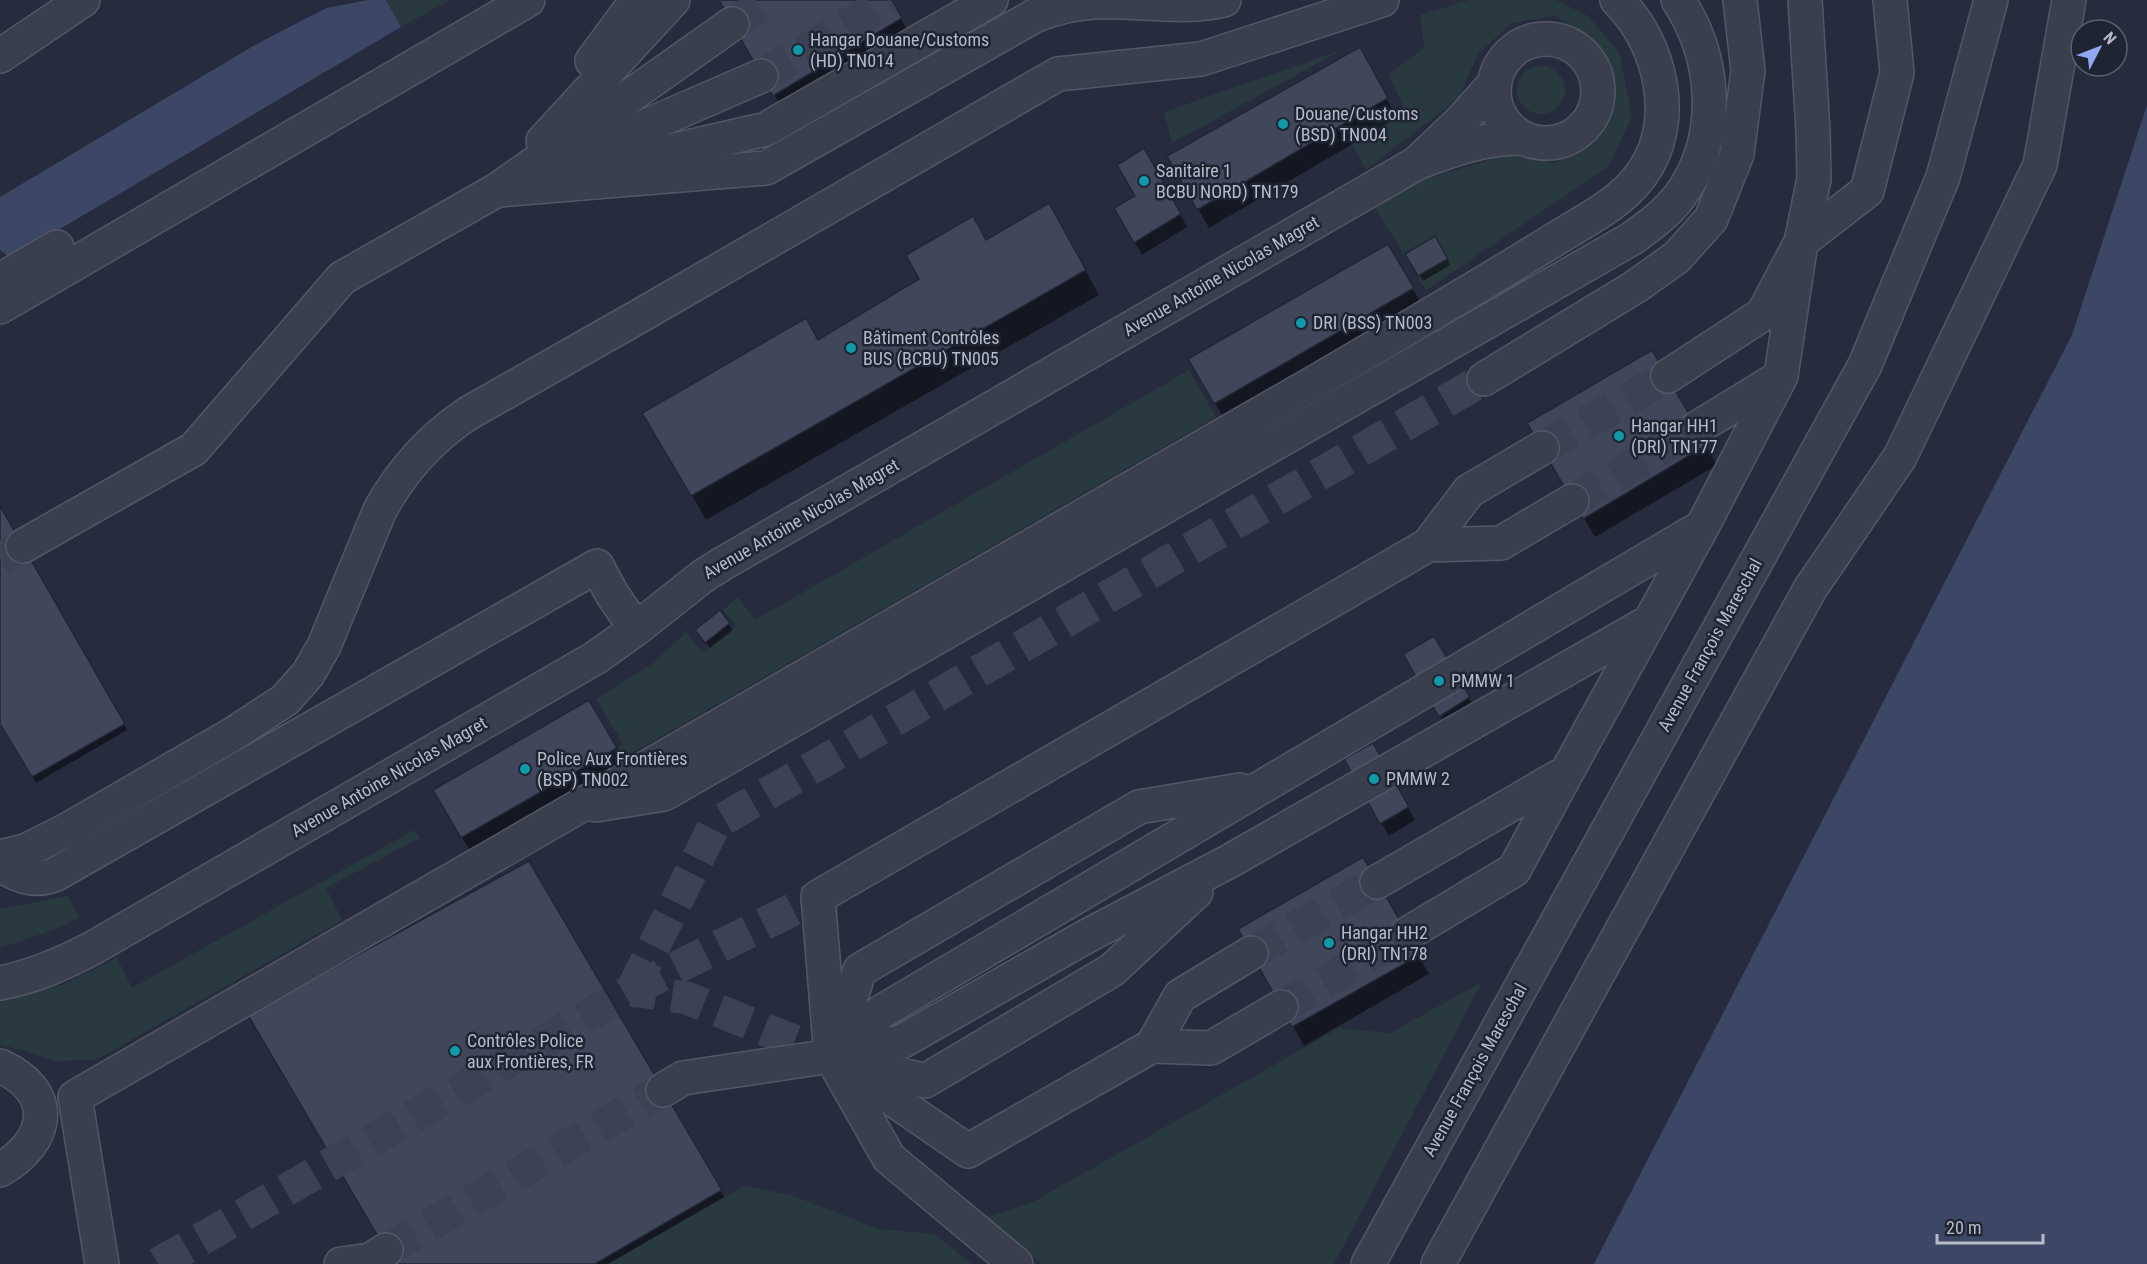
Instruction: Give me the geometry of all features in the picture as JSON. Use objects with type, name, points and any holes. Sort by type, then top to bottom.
[{"type":"street","points":[[0,56],[83,0]]},
{"type":"street","points":[[0,280],[485,0]]},
{"type":"street","points":[[0,307],[528,0]]},
{"type":"street","points":[[497,190],[637,0]]},
{"type":"street","points":[[497,190],[673,0]]},
{"type":"street","points":[[497,190],[766,129],[990,0]]},
{"type":"street","points":[[497,190],[766,168],[1036,15],[1054,8],[1097,1],[1181,5],[1224,0]]},
{"type":"street","points":[[0,856],[25,851],[67,830],[234,734],[285,700],[308,674],[324,646],[390,491],[424,448],[447,427],[466,414],[644,314],[1058,74],[1201,59],[1382,0]]},
{"type":"street","points":[[102,1264],[75,1097],[1351,362],[1499,274],[1615,200],[1641,176],[1650,160],[1657,144],[1661,108],[1661,87],[1647,39],[1617,0]]},
{"type":"street","points":[[576,808],[664,794],[1631,239],[1648,227],[1679,197],[1688,182],[1705,142],[1708,123],[1710,102],[1706,64],[1690,18],[1678,0]]},
{"type":"street","points":[[1484,380],[1635,287],[1669,263],[1711,219],[1737,154],[1748,71],[1740,0]]},
{"type":"street","points":[[1407,933],[1514,870],[1702,527],[1781,376],[1801,242],[1814,179],[1814,131],[1805,0]]},
{"type":"street","points":[[1890,0],[1897,73]]},
{"type":"street","points":[[1668,376],[1763,315],[1801,242],[1867,191],[1913,0]]},
{"type":"street","name":"Avenue François Mareschal","points":[[1368,1264],[1865,365],[1943,177],[1991,0]]},
{"type":"street","points":[[1438,1264],[1810,589],[1900,457],[2040,165],[2069,0]]},
{"type":"street","points":[[23,546],[195,449],[342,278],[497,190],[732,24]]},
{"type":"street","name":"Avenue Antoine Nicolas Magret","points":[[0,983],[52,968],[91,949],[595,658],[722,564],[1418,163],[1482,141],[1524,138],[1540,143],[1557,142],[1573,136],[1591,117],[1597,101],[1597,83],[1587,59],[1574,48],[1558,41],[1541,40],[1524,44],[1510,54],[1500,67],[1494,84],[1463,119],[1418,163]]},
{"type":"street","points":[[497,190],[761,76]]},
{"type":"street","points":[[1494,84],[1494,100],[1500,116],[1510,129],[1524,138]]},
{"type":"street","points":[[1697,428],[1781,376]]},
{"type":"street","points":[[1016,1264],[889,1158],[831,1056],[818,897],[1428,545],[1469,491],[1542,448]]},
{"type":"street","points":[[1428,545],[1501,543],[1572,501]]},
{"type":"street","points":[[831,1056],[881,1012],[1702,527]]},
{"type":"street","points":[[0,864],[20,877],[46,879],[57,874],[597,566],[612,594],[636,629]]},
{"type":"street","points":[[663,1090],[683,1078],[831,1056],[901,1042],[1087,936],[1228,862],[1649,622]]},
{"type":"street","points":[[1377,882],[1567,772]]},
{"type":"street","points":[[831,1056],[860,970],[1139,807],[1261,786]]},
{"type":"street","points":[[831,1056],[925,1081],[1112,970],[1228,862]]},
{"type":"street","points":[[831,1056],[968,1151],[1152,1046],[1180,996],[1251,953]]},
{"type":"street","points":[[1152,1046],[1211,1048],[1281,1007]]},
{"type":"street","points":[[0,1066],[20,1078],[38,1100],[41,1124],[31,1144],[21,1156],[0,1170]]},
{"type":"street","points":[[341,1264],[370,1260],[386,1251]]},
{"type":"shaded area","points":[[386,0],[450,0],[401,27]]},
{"type":"shaded area","points":[[1469,0],[1556,0],[1588,16],[1619,52],[1632,117],[1608,167],[1426,290],[1375,208],[1411,184],[1508,154],[1553,163],[1587,147],[1604,122],[1615,89],[1607,60],[1591,40],[1556,16],[1512,23],[1478,54],[1459,98],[1366,170],[1349,138],[1403,107],[1389,74],[1424,48],[1420,15]]},
{"type":"shaded area","points":[[1344,49],[1172,143],[1164,112]]},
{"type":"shaded area","points":[[1536,66],[1546,66],[1558,73],[1565,85],[1565,95],[1558,107],[1546,114],[1536,114],[1521,103],[1517,95],[1517,85],[1528,70]]},
{"type":"shaded area","points":[[1189,370],[1216,417],[603,770],[598,761],[623,744],[596,699],[652,664],[686,632],[703,652],[736,625],[723,610],[738,597],[755,620]]},
{"type":"shaded area","points":[[414,830],[420,838],[326,888],[342,920],[96,1060],[57,1061],[0,1044],[0,1001],[64,984],[117,958],[132,988]]},
{"type":"shaded area","points":[[68,896],[79,917],[59,928],[0,948],[0,909]]},
{"type":"shaded area","points":[[1482,982],[1334,1264],[1042,1264],[984,1218],[1033,1202],[1339,1028],[1390,1033]]},
{"type":"shaded area","points":[[745,1186],[791,1195],[879,1229],[934,1234],[972,1264],[607,1264]]},
{"type":"water","points":[[368,0],[386,0],[401,27],[11,258],[0,250],[0,197],[255,45],[327,8]]},
{"type":"water","points":[[2147,105],[2147,1264],[1594,1264],[2072,335]]},
{"type":"building","name":"Hangar Douane/Customs (HD) TN014","points":[[719,0],[892,0],[902,18],[773,96]]},
{"type":"building","name":"Douane/Customs (BSD) TN004","points":[[1360,47],[1388,98],[1197,210],[1167,156]]},
{"type":"building","name":"Sanitaire 1 BCBU NORD) TN179","points":[[1144,148],[1181,214],[1134,243],[1114,208],[1135,196],[1117,165]]},
{"type":"building","name":"Bâtiment Contrôles BUS (BCBU) TN005","points":[[1049,203],[1086,270],[691,496],[642,413],[806,318],[818,340],[919,279],[906,255],[973,216],[986,240]]},
{"type":"building","points":[[1435,236],[1448,259],[1418,276],[1405,254]]},
{"type":"building","name":"DRI (BSS) TN003","points":[[1388,244],[1414,288],[1214,404],[1188,359]]},
{"type":"building","name":"Hangar HH1 (DRI) TN177","points":[[1652,350],[1707,445],[1583,519],[1527,423]]},
{"type":"building","points":[[0,506],[125,724],[32,777],[0,724]]},
{"type":"building","points":[[720,610],[730,623],[705,643],[695,630]]},
{"type":"building","name":"PMMW 1","points":[[1434,636],[1470,697],[1439,717],[1403,654]]},
{"type":"building","name":"Police Aux Frontières (BSP) TN002","points":[[589,700],[617,748],[461,838],[433,790]]},
{"type":"building","name":"PMMW 2","points":[[1373,743],[1409,807],[1380,824],[1344,759]]},
{"type":"building","name":"Hangar HH2 (DRI) TN178","points":[[1363,857],[1420,955],[1292,1027],[1238,929]]},
{"type":"building","name":"Contrôles Police aux Frontières, FR","points":[[529,861],[722,1190],[595,1264],[394,1264],[248,1015]]},
{"type":"tunnel","points":[[732,24],[771,0]]},
{"type":"tunnel","points":[[761,76],[890,0]]},
{"type":"tunnel","points":[[1542,448],[1668,376]]},
{"type":"tunnel","points":[[632,990],[715,824],[1484,379]]},
{"type":"tunnel","points":[[1572,501],[1697,428]]},
{"type":"tunnel","points":[[0,559],[23,546]]},
{"type":"tunnel","points":[[1251,953],[1377,882]]},
{"type":"tunnel","points":[[632,990],[818,897]]},
{"type":"tunnel","points":[[1281,1007],[1407,934]]},
{"type":"tunnel","points":[[158,1264],[632,990],[687,998],[831,1056]]},
{"type":"tunnel","points":[[386,1250],[663,1090]]},
{"type":"place","name":"Hangar Douane/Customs (HD) TN014","points":[[798,50]]},
{"type":"place","name":"Douane/Customs (BSD) TN004","points":[[1283,124]]},
{"type":"place","name":"Sanitaire 1 BCBU NORD) TN179","points":[[1144,181]]},
{"type":"place","name":"DRI (BSS) TN003","points":[[1301,323]]},
{"type":"place","name":"Bâtiment Contrôles BUS (BCBU) TN005","points":[[851,348]]},
{"type":"place","name":"Hangar HH1 (DRI) TN177","points":[[1619,436]]},
{"type":"place","name":"PMMW 1","points":[[1439,681]]},
{"type":"place","name":"Police Aux Frontières (BSP) TN002","points":[[525,769]]},
{"type":"place","name":"PMMW 2","points":[[1374,779]]},
{"type":"place","name":"Hangar HH2 (DRI) TN178","points":[[1329,943]]},
{"type":"place","name":"Contrôles Police aux Frontières, FR","points":[[455,1051]]}]
